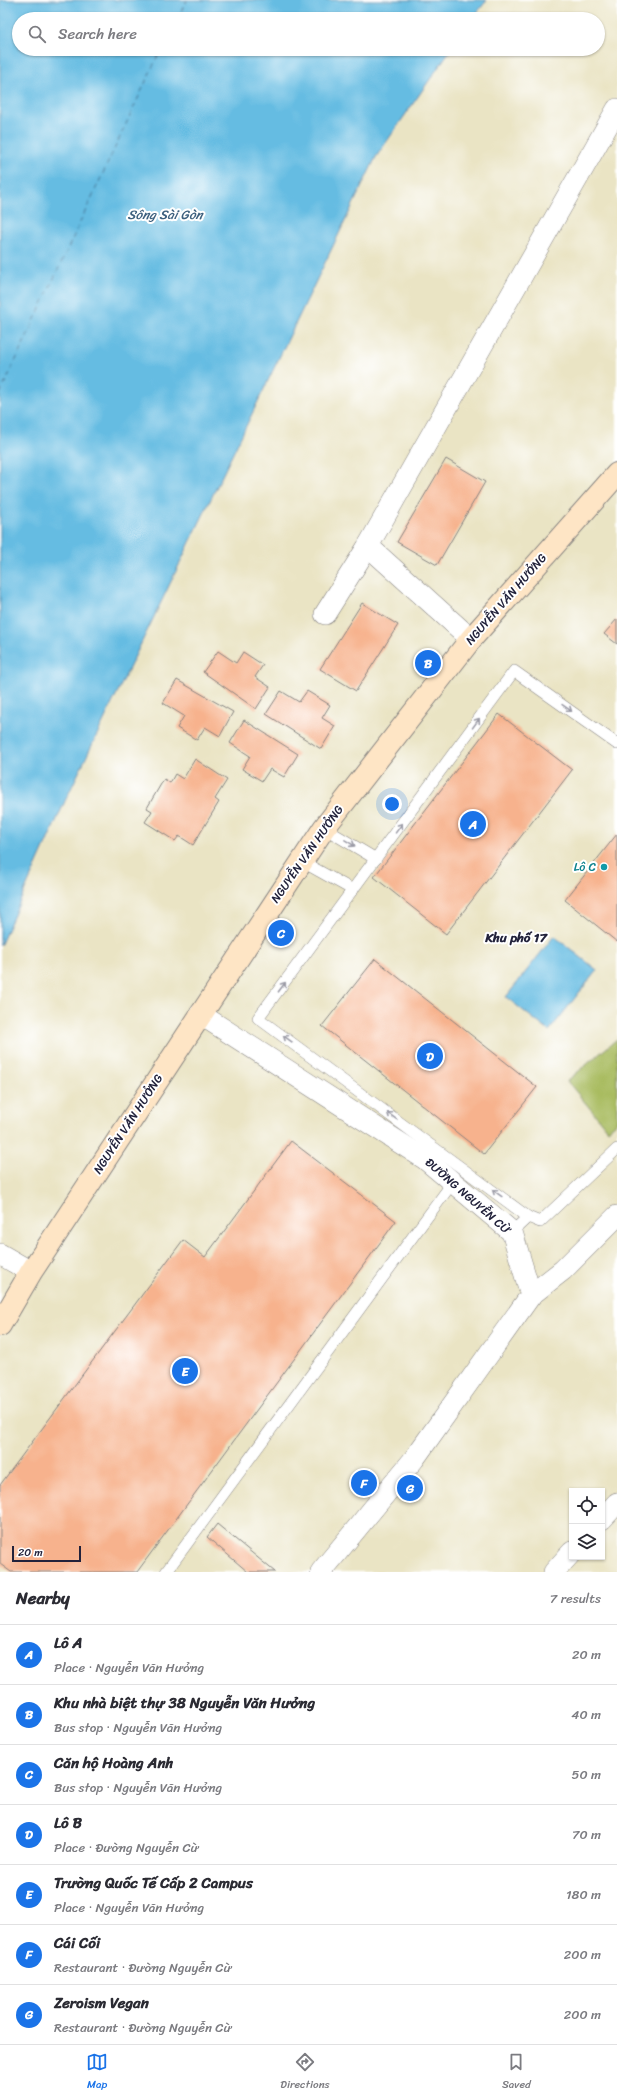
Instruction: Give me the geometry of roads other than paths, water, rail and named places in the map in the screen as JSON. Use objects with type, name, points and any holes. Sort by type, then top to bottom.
[{"type":"main road","name":"NGUYỄN VĂN HƯỞNG","points":[[0,1325],[31,1272],[324,828],[471,639],[617,474]]},
{"type":"street","points":[[325,614],[368,546],[617,109]]},
{"type":"street","points":[[368,546],[471,639]]},
{"type":"street","name":"ĐƯỜNG NGUYỄN CỪ","points":[[200,1014],[425,1159],[512,1232],[531,1295]]},
{"type":"street","points":[[321,1572],[414,1459],[531,1295],[563,1270],[617,1216]]},
{"type":"street","points":[[0,1254],[31,1272]]},
{"type":"street","points":[[605,1516],[617,1503]]},
{"type":"street","points":[[554,1572],[569,1555]]},
{"type":"lane","points":[[617,744],[514,671],[258,1018],[528,1216],[540,1222],[617,1148]]},
{"type":"lane","points":[[324,828],[376,859]]},
{"type":"lane","points":[[301,861],[353,890]]},
{"type":"lane","points":[[166,1572],[453,1182]]},
{"type":"lane","points":[[512,1232],[528,1216]]},
{"type":"water","name":"Sông Sài Gòn","points":[[0,0],[487,0],[478,12],[12,12],[12,56],[446,56],[376,157],[66,799],[0,946]]},
{"type":"water","points":[[554,936],[597,970],[549,1031],[506,997]]},
{"type":"place","name":"Khu nhà biệt thự 38 Nguyễn Văn Hưởng","points":[[428,663]]},
{"type":"place","name":"Lô A","points":[[473,824]]},
{"type":"place","name":"Lô C","points":[[604,867]]},
{"type":"place","name":"Căn hộ Hoàng Anh","points":[[281,933]]},
{"type":"place","name":"Lô B","points":[[430,1056]]},
{"type":"place","name":"Trường Quốc Tế Cấp 2 Campus","points":[[185,1371]]},
{"type":"place","name":"Cái Cối","points":[[364,1483]]},
{"type":"place","name":"Zeroism Vegan","points":[[410,1488]]},
{"type":"district","name":"Khu phố 17","points":[[516,937]]}]
